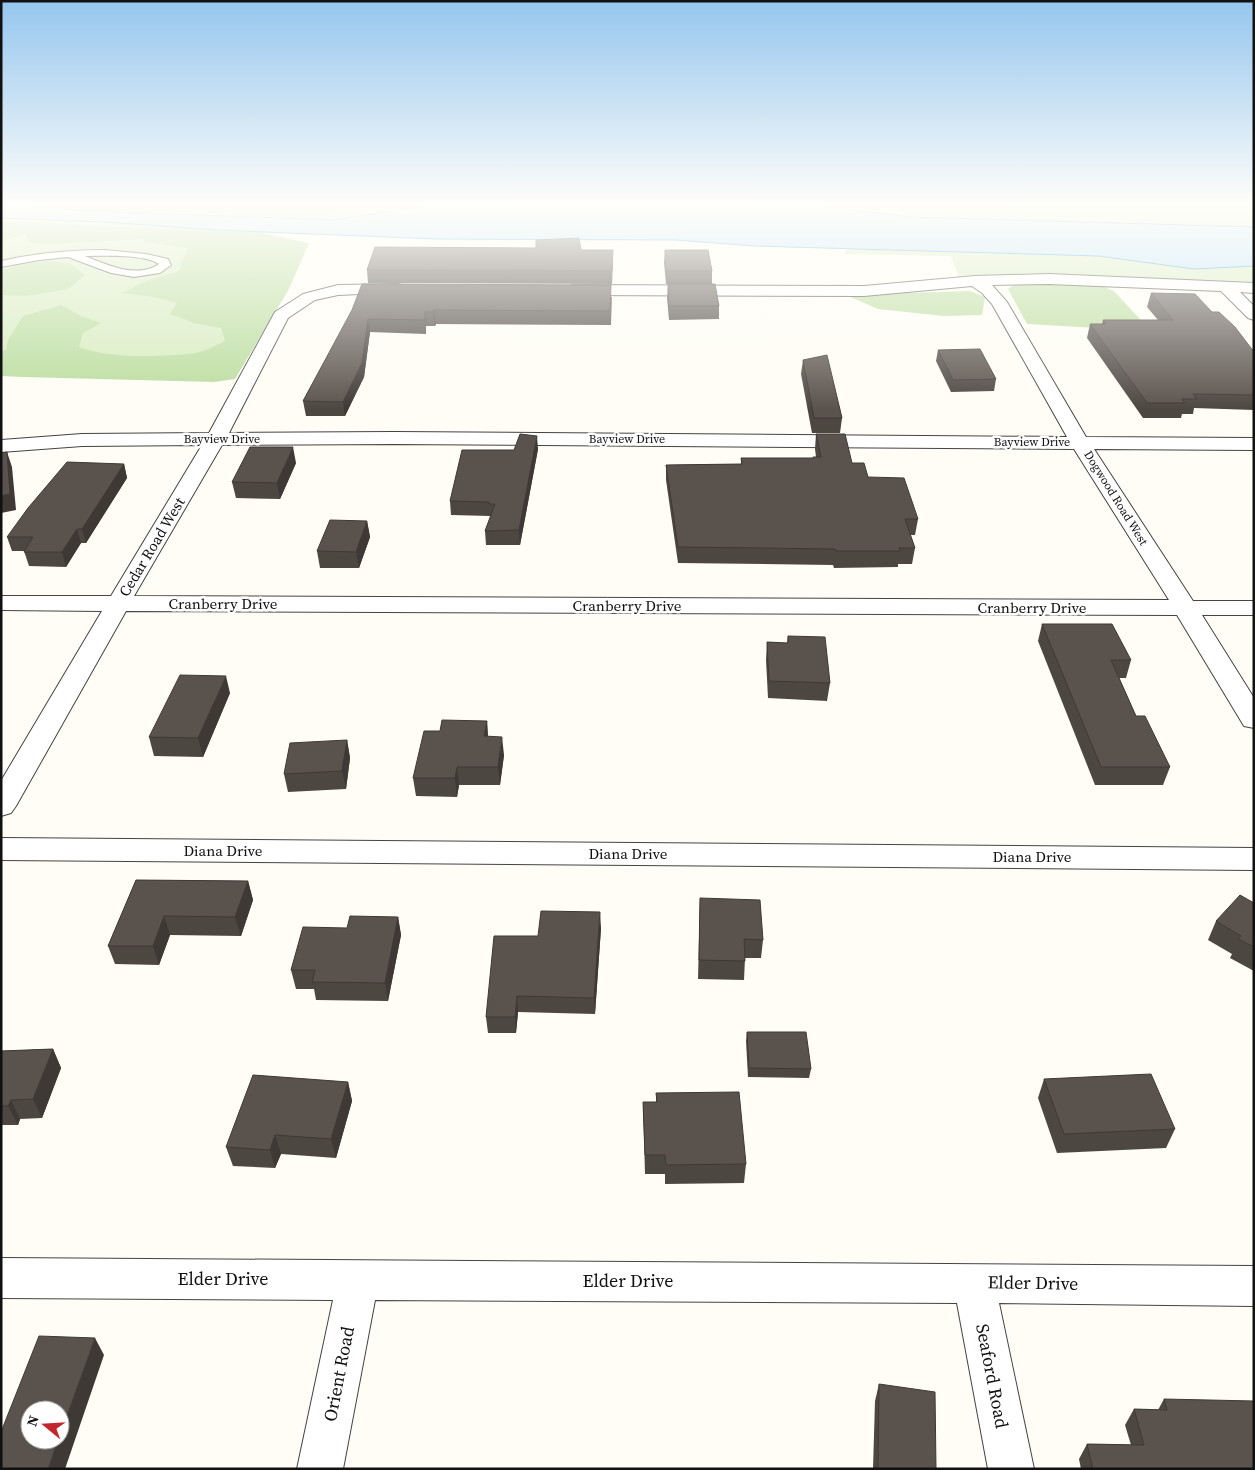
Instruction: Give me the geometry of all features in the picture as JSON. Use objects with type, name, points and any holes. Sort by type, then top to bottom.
[{"type":"street","points":[[554,290],[864,291],[975,281],[1049,279],[1254,288]]},
{"type":"street","name":"Dogwood Road West","points":[[975,281],[988,290],[999,302],[1080,442],[1254,720]]},
{"type":"street","points":[[1226,286],[1254,315]]},
{"type":"street","name":"Cedar Road West","points":[[1,806],[216,439],[281,314],[309,297],[338,290],[409,289]]},
{"type":"street","name":"Bayview Drive","points":[[1,446],[82,440],[394,438],[1254,444]]},
{"type":"street","name":"Cranberry Drive","points":[[1,603],[1254,608]]},
{"type":"street","name":"Diana Drive","points":[[1,849],[1254,859]]},
{"type":"street","name":"Elder Drive","points":[[1,1278],[974,1282],[1254,1286]]},
{"type":"street","name":"Orient Road","points":[[320,1469],[358,1280]]},
{"type":"street","name":"Seaford Road","points":[[974,1282],[1011,1469]]},
{"type":"lane","points":[[115,273],[133,275],[148,273]]},
{"type":"green space","points":[[1,273],[275,273],[284,279],[230,377],[1,374]]},
{"type":"green space","points":[[1,273],[82,273],[85,275],[68,289],[26,296],[1,295]]},
{"type":"green space","points":[[173,273],[296,273],[289,289],[235,379],[214,382],[1,376],[1,352],[6,350],[8,340],[23,316],[61,305],[81,316],[101,323],[83,333],[79,347],[91,351],[137,356],[183,354],[200,352],[225,341],[221,328],[194,323],[170,314],[177,303],[154,297],[122,293],[148,280]]},
{"type":"green space","points":[[957,273],[1254,273],[1254,282],[1026,274],[959,277]]},
{"type":"green space","points":[[1095,283],[1114,291],[1151,331],[1027,324],[1008,289],[1015,284]]},
{"type":"green space","points":[[970,291],[985,297],[982,315],[944,316],[878,309],[846,295]]},
{"type":"building","points":[[362,284],[611,285],[610,311],[434,310],[433,312],[425,312],[425,320],[368,319],[362,363],[343,402],[303,401],[352,310]]},
{"type":"building","points":[[668,284],[715,284],[719,306],[669,306]]},
{"type":"building","points":[[1151,293],[1195,294],[1212,312],[1219,312],[1235,327],[1254,352],[1254,395],[1193,394],[1197,399],[1182,399],[1185,403],[1147,403],[1090,324],[1106,324],[1103,320],[1173,320]]},
{"type":"building","points":[[980,349],[996,379],[953,380],[938,350]]},
{"type":"building","points":[[827,355],[842,418],[814,418],[803,360]]},
{"type":"building","points":[[520,434],[537,436],[519,530],[485,531],[495,504],[489,504],[489,502],[450,501],[462,450],[514,450]]},
{"type":"building","points":[[816,434],[845,434],[852,463],[864,463],[868,477],[904,478],[918,519],[905,519],[915,548],[899,548],[900,551],[836,551],[835,549],[678,547],[666,465],[742,464],[741,458],[821,457]]},
{"type":"building","points":[[250,447],[293,447],[277,483],[232,482]]},
{"type":"building","points":[[7,452],[10,494],[1,496],[1,453]]},
{"type":"building","points":[[67,462],[124,464],[82,529],[77,529],[62,552],[24,552],[33,537],[7,537],[28,508]]},
{"type":"building","points":[[330,520],[367,521],[356,552],[317,551]]},
{"type":"building","points":[[1042,624],[1112,624],[1131,660],[1111,660],[1136,716],[1145,716],[1170,767],[1101,767]]},
{"type":"building","points":[[788,636],[825,637],[830,683],[769,681],[767,642],[788,643]]},
{"type":"building","points":[[180,675],[226,676],[198,738],[149,737]]},
{"type":"building","points":[[442,720],[487,721],[484,736],[502,737],[498,767],[457,767],[455,778],[413,778],[424,731],[440,731]]},
{"type":"building","points":[[347,740],[342,771],[284,774],[290,743]]},
{"type":"building","points":[[136,880],[248,881],[235,917],[164,916],[153,946],[108,946]]},
{"type":"building","points":[[1240,895],[1254,903],[1254,947],[1238,939],[1241,936],[1216,921]]},
{"type":"building","points":[[700,898],[760,900],[763,940],[744,939],[745,961],[699,960]]},
{"type":"building","points":[[541,911],[600,912],[594,998],[517,996],[515,1017],[486,1017],[494,936],[538,936]]},
{"type":"building","points":[[350,916],[398,917],[385,983],[312,982],[315,970],[291,970],[303,927],[347,928]]},
{"type":"building","points":[[747,1032],[806,1032],[811,1069],[749,1068]]},
{"type":"building","points":[[53,1049],[33,1099],[11,1100],[8,1106],[1,1106],[1,1051]]},
{"type":"building","points":[[1151,1074],[1175,1129],[1064,1134],[1044,1079]]},
{"type":"building","points":[[253,1075],[348,1082],[331,1139],[275,1135],[270,1150],[226,1147]]},
{"type":"building","points":[[739,1092],[746,1164],[666,1165],[665,1155],[645,1155],[643,1102],[657,1102],[656,1093]]},
{"type":"building","points":[[39,1336],[95,1338],[70,1407],[70,1400],[20,1400],[20,1450],[55,1450],[48,1469],[1,1469],[1,1432]]},
{"type":"building","points":[[879,1384],[935,1392],[936,1469],[878,1469]]},
{"type":"building","points":[[1164,1399],[1254,1401],[1254,1469],[1093,1469],[1087,1444],[1144,1445],[1134,1409],[1167,1410]]}]
